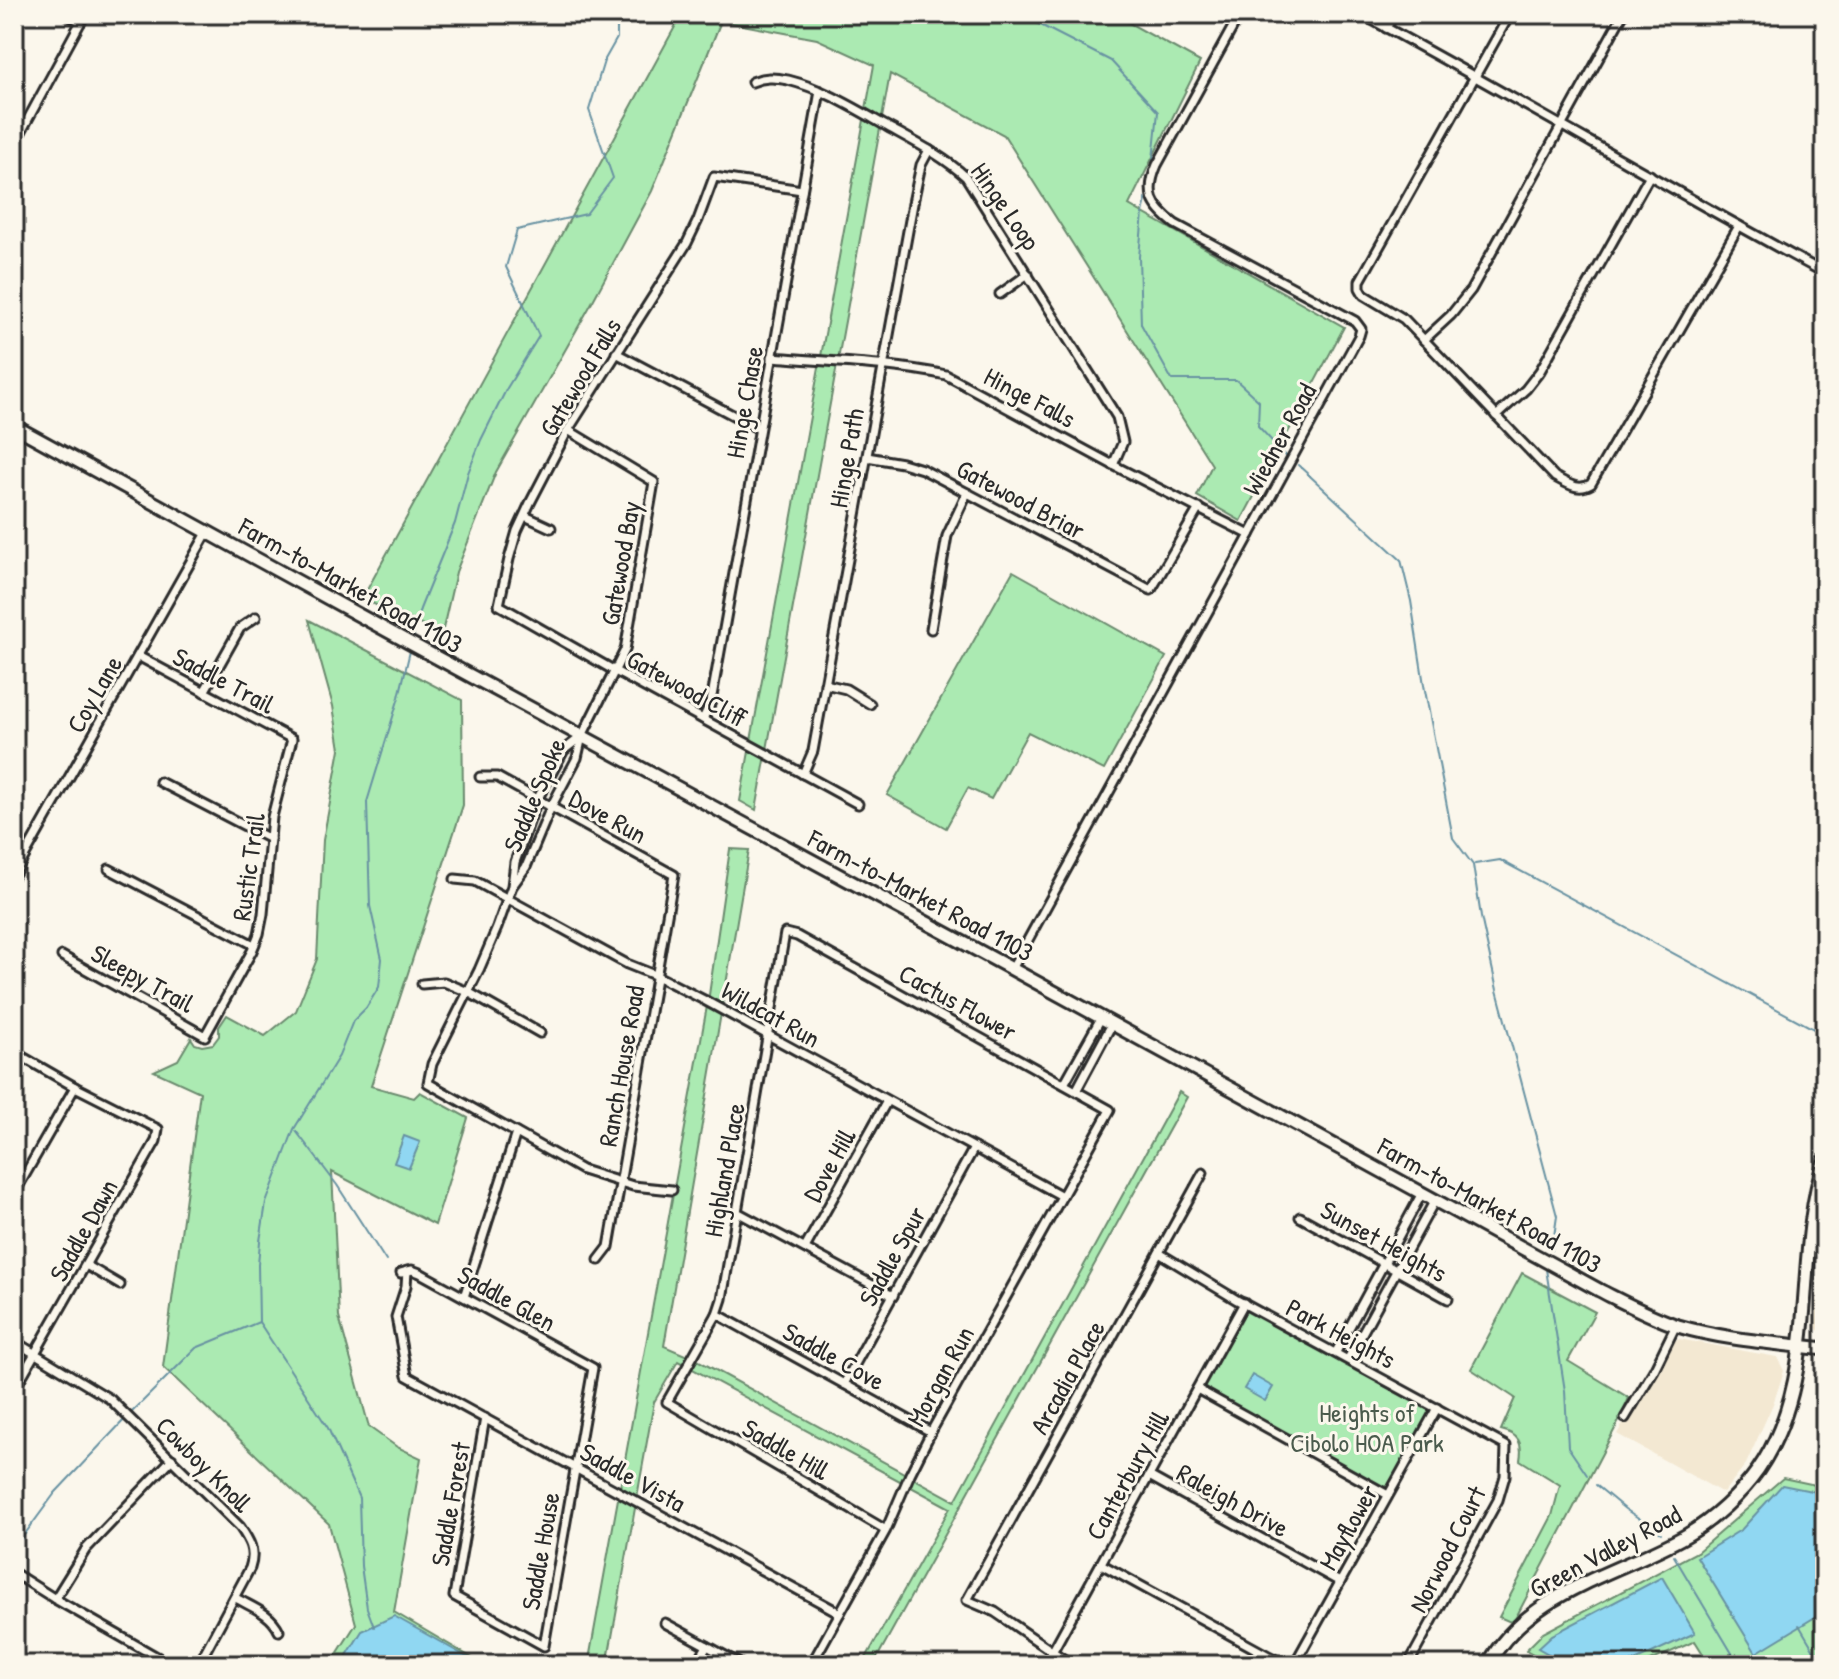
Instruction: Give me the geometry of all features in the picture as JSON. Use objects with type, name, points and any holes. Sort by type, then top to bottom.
[{"type":"main road","name":"Farm-to-Market Road 1103","points":[[14,426],[1599,1290],[1676,1325],[1825,1349]]},
{"type":"main road","name":"Green Valley Road","points":[[1488,1665],[1505,1639],[1548,1603],[1690,1534],[1722,1509],[1758,1470],[1779,1433],[1791,1396],[1801,1346],[1813,1207],[1825,1159]]},
{"type":"street","points":[[66,14],[81,22]]},
{"type":"street","points":[[14,145],[85,14]]},
{"type":"street","name":"Wiedner Road","points":[[1012,969],[1361,329],[1355,321],[1175,224],[1160,212],[1152,199],[1151,182],[1157,165],[1240,14]]},
{"type":"street","points":[[1361,14],[1825,273]]},
{"type":"street","points":[[1386,28],[1394,14]]},
{"type":"street","points":[[1510,14],[1360,281],[1360,288],[1364,295],[1404,319],[1555,477],[1578,488],[1591,484],[1739,226]]},
{"type":"street","points":[[1424,340],[1451,315],[1471,290],[1623,14]]},
{"type":"street","name":"Hinge Loop","points":[[752,82],[766,77],[788,80],[820,91],[929,150],[966,177],[1117,417],[1123,442],[1113,465]]},
{"type":"street","name":"Hinge Chase","points":[[703,719],[711,702],[820,91]]},
{"type":"street","name":"Hinge Path","points":[[803,774],[813,751],[921,165],[929,150]]},
{"type":"street","points":[[1496,416],[1526,389],[1540,371],[1650,175]]},
{"type":"street","name":"Gatewood Falls","points":[[499,605],[517,531],[568,430],[687,243],[714,177],[802,190]]},
{"type":"street","points":[[1000,294],[1028,274]]},
{"type":"street","points":[[616,353],[759,429]]},
{"type":"street","name":"Hinge Falls","points":[[772,357],[883,366],[946,375],[1250,535]]},
{"type":"street","name":"Gatewood Bay","points":[[568,430],[654,482],[625,650],[582,736]]},
{"type":"street","name":"Gatewood Briar","points":[[867,457],[922,469],[1151,590],[1199,508]]},
{"type":"street","points":[[931,629],[947,536],[967,493]]},
{"type":"street","points":[[525,516],[551,528]]},
{"type":"street","name":"Coy Lane","points":[[14,875],[208,531]]},
{"type":"street","name":"Gatewood Cliff","points":[[499,605],[858,804]]},
{"type":"street","points":[[204,692],[240,628],[256,617]]},
{"type":"street","name":"Saddle Trail","points":[[138,656],[292,739]]},
{"type":"street","points":[[825,684],[846,689],[870,704]]},
{"type":"street","name":"Saddle Spoke","points":[[516,1133],[428,1083],[432,1064],[497,928],[512,886],[515,862],[537,800],[564,750],[582,736]]},
{"type":"street","name":"Saddle Spoke","points":[[512,886],[526,867],[551,807],[577,758],[582,736]]},
{"type":"street","name":"Rustic Trail","points":[[205,1036],[259,934],[272,817],[292,739]]},
{"type":"street","name":"Dove Run","points":[[480,777],[497,777],[674,875]]},
{"type":"street","points":[[160,782],[270,839]]},
{"type":"street","points":[[109,869],[254,945]]},
{"type":"street","name":"Ranch House Road","points":[[599,1260],[609,1247],[674,875]]},
{"type":"street","name":"Wildcat Run","points":[[455,879],[475,881],[627,964],[704,1000],[1062,1196]]},
{"type":"street","name":"Highland Place","points":[[667,1402],[717,1314],[722,1299],[785,933]]},
{"type":"street","name":"Cactus Flower","points":[[785,933],[797,936],[1110,1110]]},
{"type":"street","name":"Sleepy Trail","points":[[62,956],[205,1036]]},
{"type":"street","points":[[422,984],[444,982],[468,992],[540,1033]]},
{"type":"street","points":[[1064,1084],[1101,1018]]},
{"type":"street","points":[[1076,1091],[1112,1024]]},
{"type":"street","points":[[14,1052],[75,1087],[14,1194]]},
{"type":"street","name":"Saddle Dawn","points":[[14,1390],[156,1141],[158,1129],[75,1087]]},
{"type":"street","name":"Dove Hill","points":[[805,1248],[887,1101]]},
{"type":"street","name":"Morgan Run","points":[[811,1665],[886,1530],[931,1432],[1110,1110]]},
{"type":"street","points":[[464,1297],[516,1133],[582,1170],[633,1186],[672,1190]]},
{"type":"street","name":"Saddle Spur","points":[[844,1384],[974,1148]]},
{"type":"street","name":"Arcadia Place","points":[[1052,1653],[995,1612],[967,1600],[1203,1173]]},
{"type":"street","points":[[1336,1352],[1422,1193]]},
{"type":"street","points":[[1348,1359],[1435,1200]]},
{"type":"street","points":[[737,1212],[893,1296]]},
{"type":"street","name":"Sunset Heights","points":[[1300,1217],[1448,1299]]},
{"type":"street","name":"Park Heights","points":[[1159,1253],[1506,1446]]},
{"type":"street","points":[[86,1265],[120,1285]]},
{"type":"street","name":"Saddle Glen","points":[[407,1376],[396,1317],[406,1286],[404,1272],[420,1273],[593,1368]]},
{"type":"street","name":"Canterbury Hill","points":[[1045,1665],[1244,1303]]},
{"type":"street","name":"Saddle Cove","points":[[717,1314],[931,1432]]},
{"type":"street","points":[[1625,1418],[1676,1325]]},
{"type":"street","name":"Cowboy Knoll","points":[[14,1341],[110,1399],[240,1527],[250,1541],[253,1560],[236,1598],[198,1665]]},
{"type":"street","name":"Saddle House","points":[[544,1646],[593,1368]]},
{"type":"street","name":"Saddle Vista","points":[[407,1376],[840,1613]]},
{"type":"street","points":[[1197,1389],[1388,1495]]},
{"type":"street","name":"Saddle Hill","points":[[667,1402],[886,1530]]},
{"type":"street","name":"Mayflower","points":[[1294,1665],[1437,1408]]},
{"type":"street","name":"Saddle Forest","points":[[485,1418],[454,1596],[544,1646]]},
{"type":"street","name":"Norwood Court","points":[[1408,1665],[1498,1500],[1505,1476],[1506,1446]]},
{"type":"street","points":[[55,1599],[86,1549],[172,1459]]},
{"type":"street","name":"Raleigh Drive","points":[[1149,1476],[1340,1582]]},
{"type":"street","points":[[1101,1564],[1285,1665]]},
{"type":"street","points":[[14,1573],[171,1665]]},
{"type":"street","points":[[236,1598],[267,1615],[279,1631]]},
{"type":"street","points":[[665,1623],[742,1665]]},
{"type":"street","points":[[696,1665],[707,1646]]},
{"type":"street","points":[[1052,1653],[1072,1665]]},
{"type":"shaded area","points":[[1825,1225],[1825,1336],[1816,1328],[1816,1315]]},
{"type":"shaded area","points":[[1679,1339],[1777,1357],[1784,1371],[1746,1464],[1723,1493],[1617,1434],[1673,1342]]},
{"type":"green space","points":[[682,14],[1113,14],[1200,62],[1129,205],[1344,327],[1241,521],[1197,496],[1212,465],[1004,135],[890,74],[756,810],[740,801],[874,65],[817,39],[721,21],[652,191],[496,472],[456,572],[442,633],[362,599]]},
{"type":"green space","points":[[1013,571],[1166,657],[1104,770],[1028,732],[991,799],[968,788],[946,828],[887,795]]},
{"type":"green space","points":[[309,620],[462,700],[463,805],[371,1086],[414,1098],[420,1092],[468,1118],[435,1225],[332,1172],[339,1317],[369,1427],[397,1447],[421,1458],[394,1612],[484,1665],[330,1665],[356,1624],[329,1524],[163,1367],[200,1092],[154,1071],[178,1060],[191,1038],[195,1044],[202,1046],[213,1044],[227,1015],[265,1036],[296,1011],[317,959],[323,840],[340,749],[333,706]]},
{"type":"green space","points":[[730,849],[749,850],[664,1346],[699,1361],[955,1501],[1179,1092],[1187,1097],[873,1665],[862,1665],[950,1508],[678,1361],[654,1402],[607,1665],[588,1665],[709,995]]},
{"type":"green space","points":[[1522,1273],[1595,1312],[1568,1361],[1629,1398],[1513,1623],[1499,1617],[1552,1516],[1560,1485],[1520,1460],[1518,1440],[1501,1430],[1515,1398],[1471,1369]]},
{"type":"green space","name":"Heights of Cibolo HOA Park","points":[[1244,1303],[1437,1408],[1388,1495],[1197,1389]]},
{"type":"green space","points":[[1783,1478],[1825,1487],[1825,1650],[1811,1657],[1804,1652],[1781,1665],[1710,1665],[1695,1641],[1642,1665],[1553,1665],[1526,1650],[1543,1633],[1697,1552]]},
{"type":"water","points":[[404,1136],[420,1142],[409,1168],[394,1163]]},
{"type":"water","points":[[1252,1375],[1273,1387],[1265,1401],[1244,1389]]},
{"type":"water","points":[[1782,1485],[1822,1493],[1825,1611],[1756,1653],[1697,1557],[1742,1529]]},
{"type":"water","points":[[1662,1577],[1695,1633],[1626,1665],[1568,1665],[1538,1648],[1552,1635]]},
{"type":"water","points":[[394,1616],[481,1665],[341,1665],[362,1631]]},
{"type":"waterway","points":[[413,637],[420,609],[455,523],[468,473],[481,440],[507,388],[539,336],[506,267],[517,230],[586,214],[613,178],[589,110],[604,61],[617,38],[617,14]]},
{"type":"waterway","points":[[1019,14],[1111,61],[1158,112],[1152,169]]},
{"type":"waterway","points":[[1148,191],[1139,257],[1141,324],[1172,380],[1236,380],[1259,401],[1258,426],[1286,456]]},
{"type":"waterway","points":[[1298,465],[1401,560],[1453,838],[1473,865],[1497,990],[1557,1216],[1552,1250]]},
{"type":"waterway","points":[[374,1627],[367,1608],[361,1566],[359,1498],[328,1428],[259,1322],[258,1265],[266,1203],[294,1129],[339,1056],[353,1021],[366,1008],[379,987],[382,959],[370,906],[367,802],[410,651]]},
{"type":"waterway","points":[[1475,864],[1500,860],[1825,1035]]},
{"type":"waterway","points":[[296,1131],[337,1185],[386,1261]]},
{"type":"waterway","points":[[1546,1269],[1565,1391],[1568,1447],[1587,1475]]},
{"type":"waterway","points":[[130,1414],[196,1348],[259,1322]]},
{"type":"waterway","points":[[14,1552],[55,1493],[126,1418]]},
{"type":"waterway","points":[[1596,1485],[1661,1533]]},
{"type":"waterway","points":[[1674,1556],[1739,1665]]},
{"type":"waterway","points":[[1799,1625],[1815,1652]]}]
